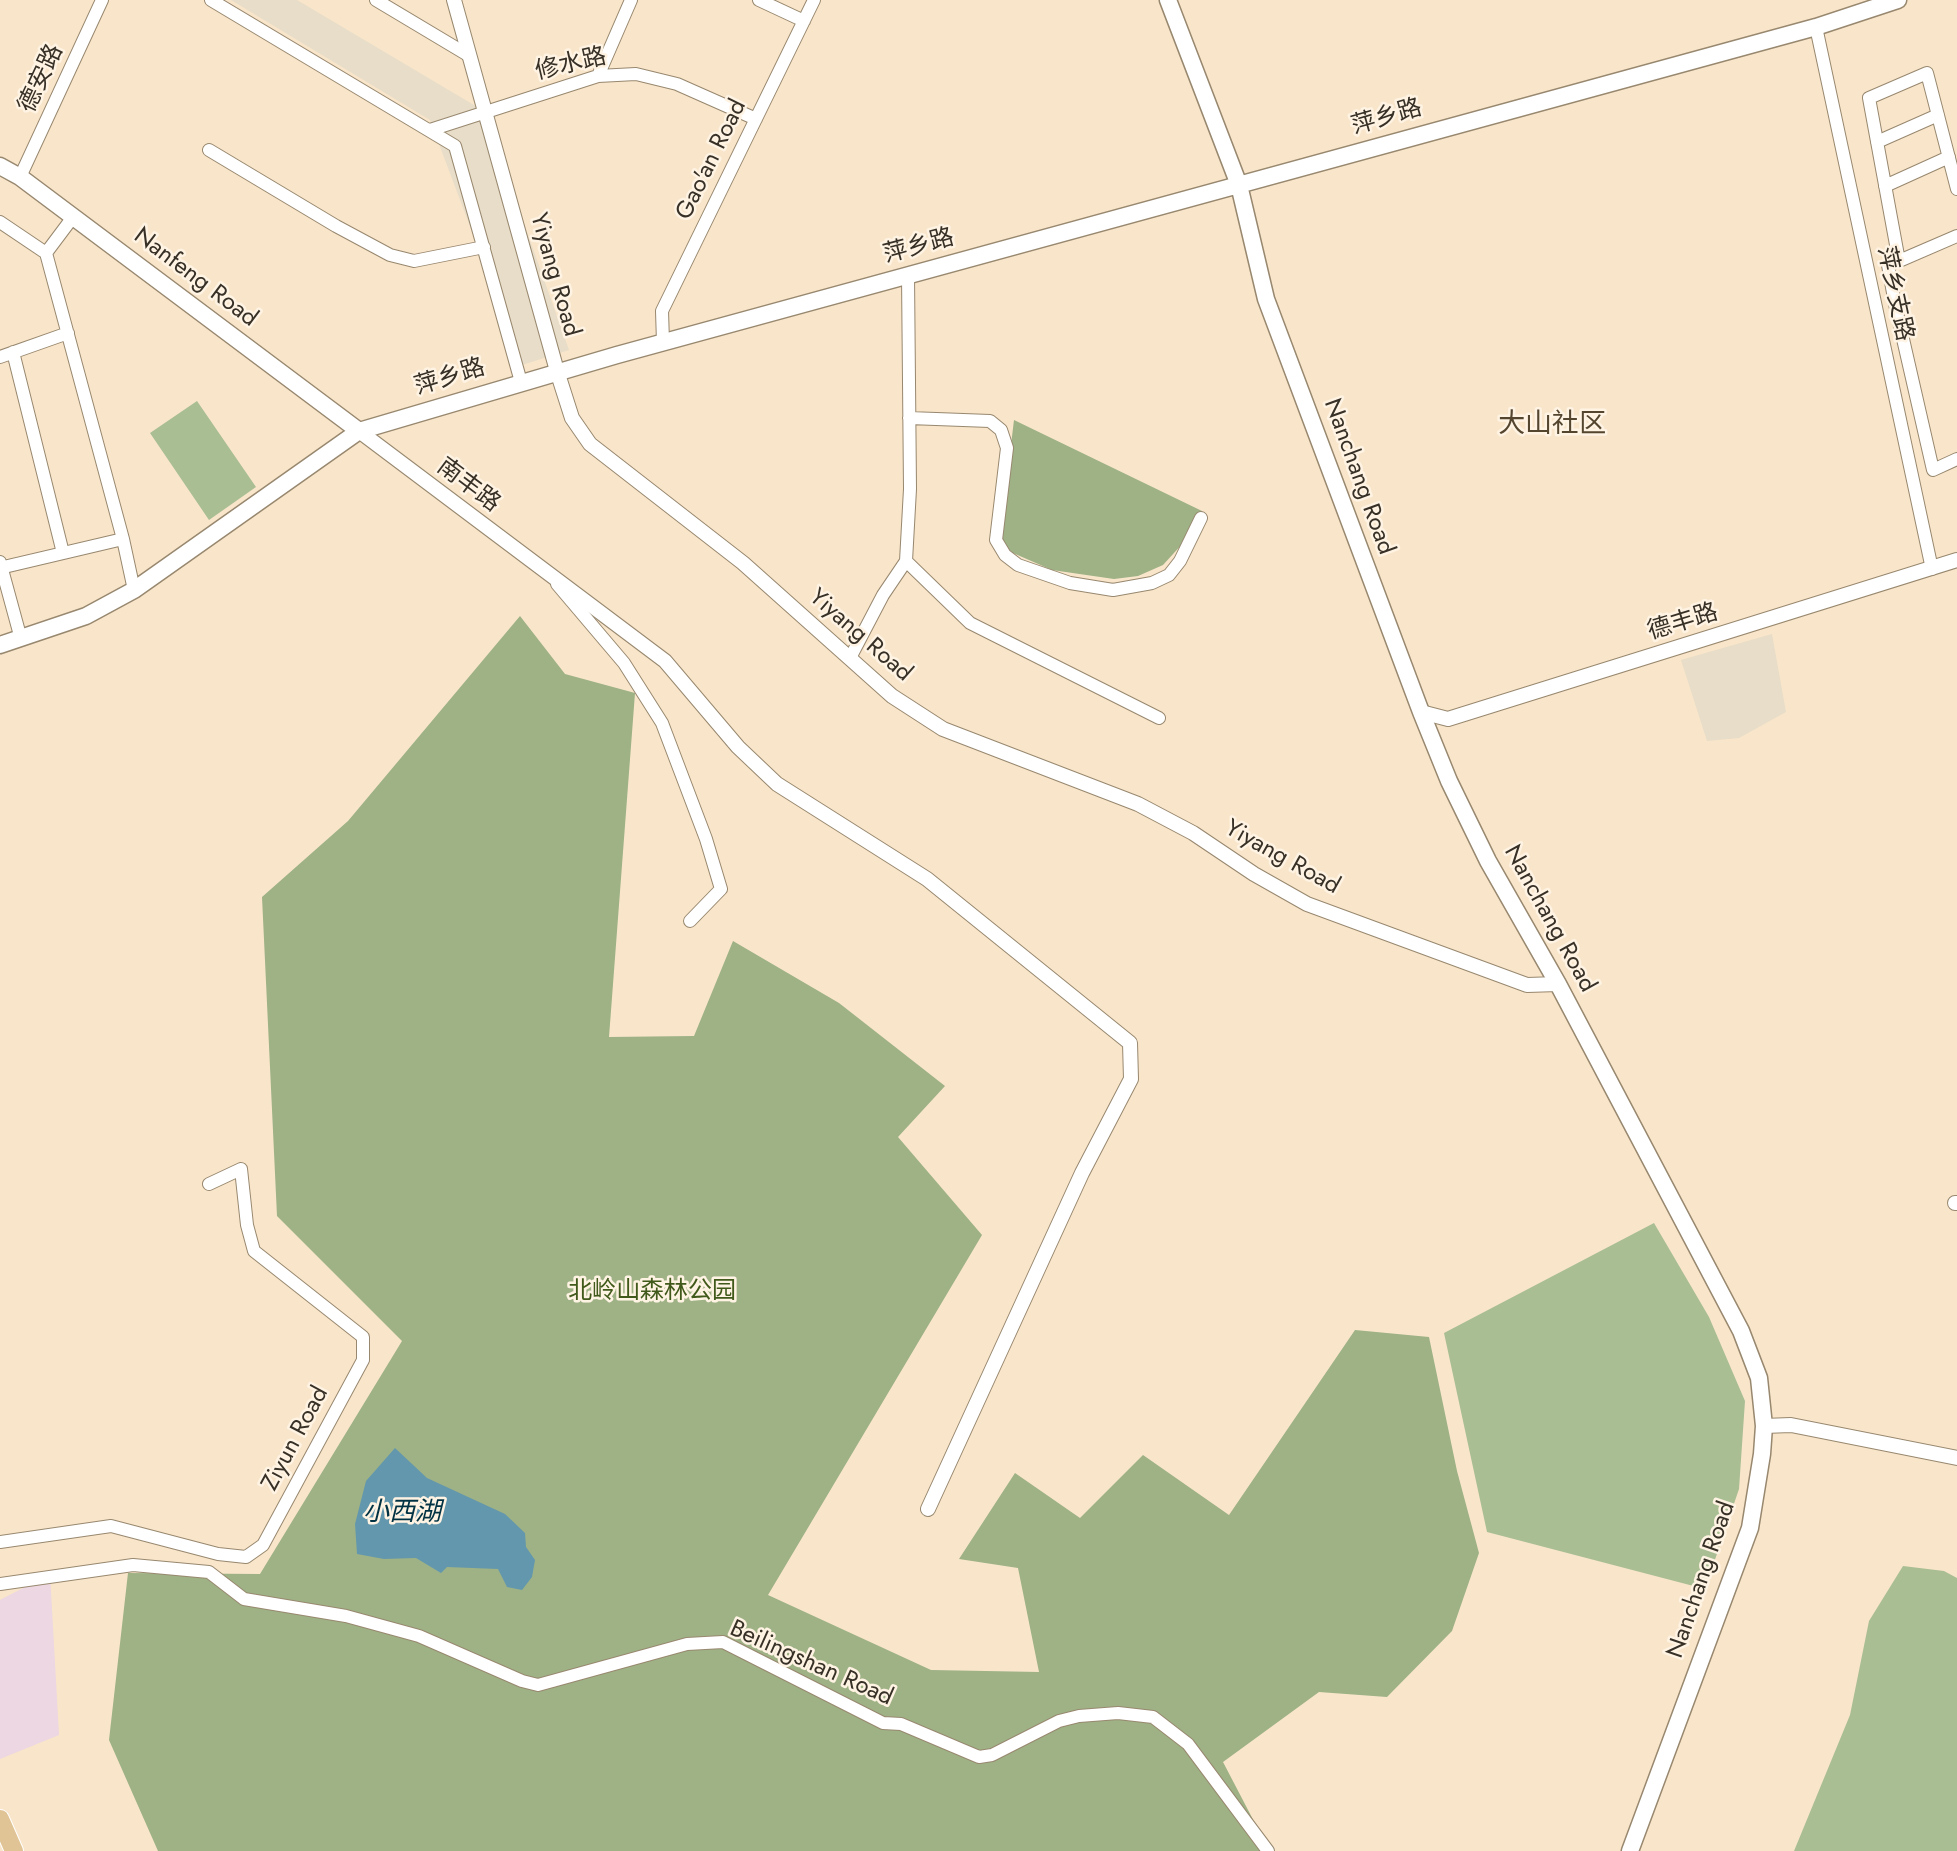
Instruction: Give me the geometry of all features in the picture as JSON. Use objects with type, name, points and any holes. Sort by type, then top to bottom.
[{"type":"main road","name":"Nanchang Road","points":[[1168,0],[1239,185],[1266,299],[1449,782],[1488,861],[1558,984],[1741,1331],[1759,1378],[1764,1426],[1750,1528],[1630,1851]]},
{"type":"main road","name":"萍乡路","points":[[0,645],[86,616],[134,590],[359,431],[557,371],[1816,27],[1898,0]]},
{"type":"main road","name":"Nanfeng Road","points":[[0,166],[20,177],[359,431]]},
{"type":"main road","points":[[0,1820],[14,1851]]},
{"type":"street","name":"德安路","points":[[20,177],[102,0]]},
{"type":"street","points":[[211,0],[455,146],[521,382]]},
{"type":"street","points":[[376,0],[468,55]]},
{"type":"street","name":"Yiyang Road","points":[[454,0],[557,371],[572,418],[590,444],[743,563],[892,696],[943,729],[1138,804],[1193,833],[1254,874],[1307,904],[1527,985],[1558,984]]},
{"type":"street","points":[[598,76],[631,0]]},
{"type":"street","points":[[759,0],[804,21]]},
{"type":"street","name":"Gao'an Road","points":[[663,342],[662,311],[814,0]]},
{"type":"street","name":"萍乡支路","points":[[1816,27],[1932,569]]},
{"type":"street","points":[[1899,261],[1869,98],[1927,73],[1957,189]]},
{"type":"street","name":"修水路","points":[[430,130],[598,76],[636,74],[677,84],[756,119]]},
{"type":"street","points":[[1877,142],[1938,115]]},
{"type":"street","points":[[209,150],[336,226],[390,255],[414,261],[484,246]]},
{"type":"street","points":[[1885,186],[1949,157]]},
{"type":"street","points":[[46,253],[73,217]]},
{"type":"street","points":[[0,222],[46,253],[123,539],[134,590]]},
{"type":"street","points":[[1957,236],[1888,265],[1896,310],[1933,470],[1957,459]]},
{"type":"street","points":[[850,658],[883,595],[906,561],[910,489],[908,275]]},
{"type":"street","points":[[1878,317],[1896,310]]},
{"type":"street","points":[[0,357],[68,333]]},
{"type":"street","points":[[13,352],[63,553]]},
{"type":"street","points":[[909,418],[990,421],[1001,430],[1007,448],[996,540],[1005,555],[1018,566],[1059,580],[1113,590],[1152,583],[1169,575],[1180,561],[1201,518]]},
{"type":"street","name":"南丰路","points":[[359,431],[665,661],[738,747],[777,784],[927,879],[1130,1043],[1131,1078],[1082,1173],[928,1509]]},
{"type":"street","points":[[21,639],[1,566],[123,539]]},
{"type":"street","name":"德丰路","points":[[1421,712],[1448,719],[1957,560]]},
{"type":"street","points":[[906,561],[970,623],[1159,718]]},
{"type":"street","points":[[550,576],[624,663],[662,723],[706,839],[721,889],[690,921]]},
{"type":"street","name":"Ziyun Road","points":[[0,1542],[111,1526],[218,1554],[246,1557],[263,1545],[363,1360],[363,1337],[254,1251],[247,1225],[241,1169],[209,1184]]},
{"type":"street","points":[[1764,1426],[1791,1425],[1957,1458]]},
{"type":"street","name":"Beilingshan Road","points":[[0,1584],[133,1565],[208,1572],[244,1599],[346,1616],[419,1636],[522,1681],[538,1685],[687,1644],[723,1642],[883,1723],[901,1724],[979,1757],[992,1755],[1059,1721],[1078,1716],[1118,1713],[1153,1717],[1188,1744],[1268,1851]]},
{"type":"shaded area","points":[[231,0],[297,0],[484,111],[569,350],[522,365],[430,120]]},
{"type":"shaded area","points":[[1772,634],[1786,712],[1739,738],[1707,741],[1681,660]]},
{"type":"shaded area","points":[[50,1574],[59,1735],[0,1759],[0,1600]]},
{"type":"green space","points":[[197,401],[256,487],[209,520],[150,433]]},
{"type":"green space","points":[[1014,420],[1202,511],[1184,542],[1163,565],[1138,576],[1114,579],[1052,570],[1013,553],[1005,546],[1000,536]]},
{"type":"green space","name":"北岭山森林公园","points":[[520,616],[565,674],[635,693],[609,1037],[694,1036],[733,941],[839,1003],[945,1086],[898,1137],[982,1235],[768,1595],[931,1670],[1039,1672],[1018,1568],[959,1559],[1015,1473],[1080,1518],[1143,1455],[1229,1515],[1355,1330],[1429,1337],[1457,1471],[1479,1553],[1452,1631],[1387,1697],[1319,1692],[1223,1762],[1259,1831],[1274,1851],[158,1851],[109,1740],[128,1573],[260,1574],[402,1341],[277,1216],[262,897],[348,821]]},
{"type":"green space","points":[[1654,1223],[1709,1317],[1745,1401],[1739,1489],[1705,1589],[1487,1532],[1444,1333]]},
{"type":"green space","points":[[1903,1566],[1944,1571],[1957,1578],[1957,1851],[1794,1851],[1850,1715],[1869,1621]]},
{"type":"water","name":"小西湖","points":[[395,1448],[427,1478],[505,1514],[525,1533],[526,1547],[535,1560],[532,1577],[522,1590],[507,1587],[498,1569],[447,1567],[441,1573],[416,1558],[384,1559],[357,1554],[355,1524],[366,1481]]},
{"type":"district","name":"大山社区","points":[[1552,425]]}]
